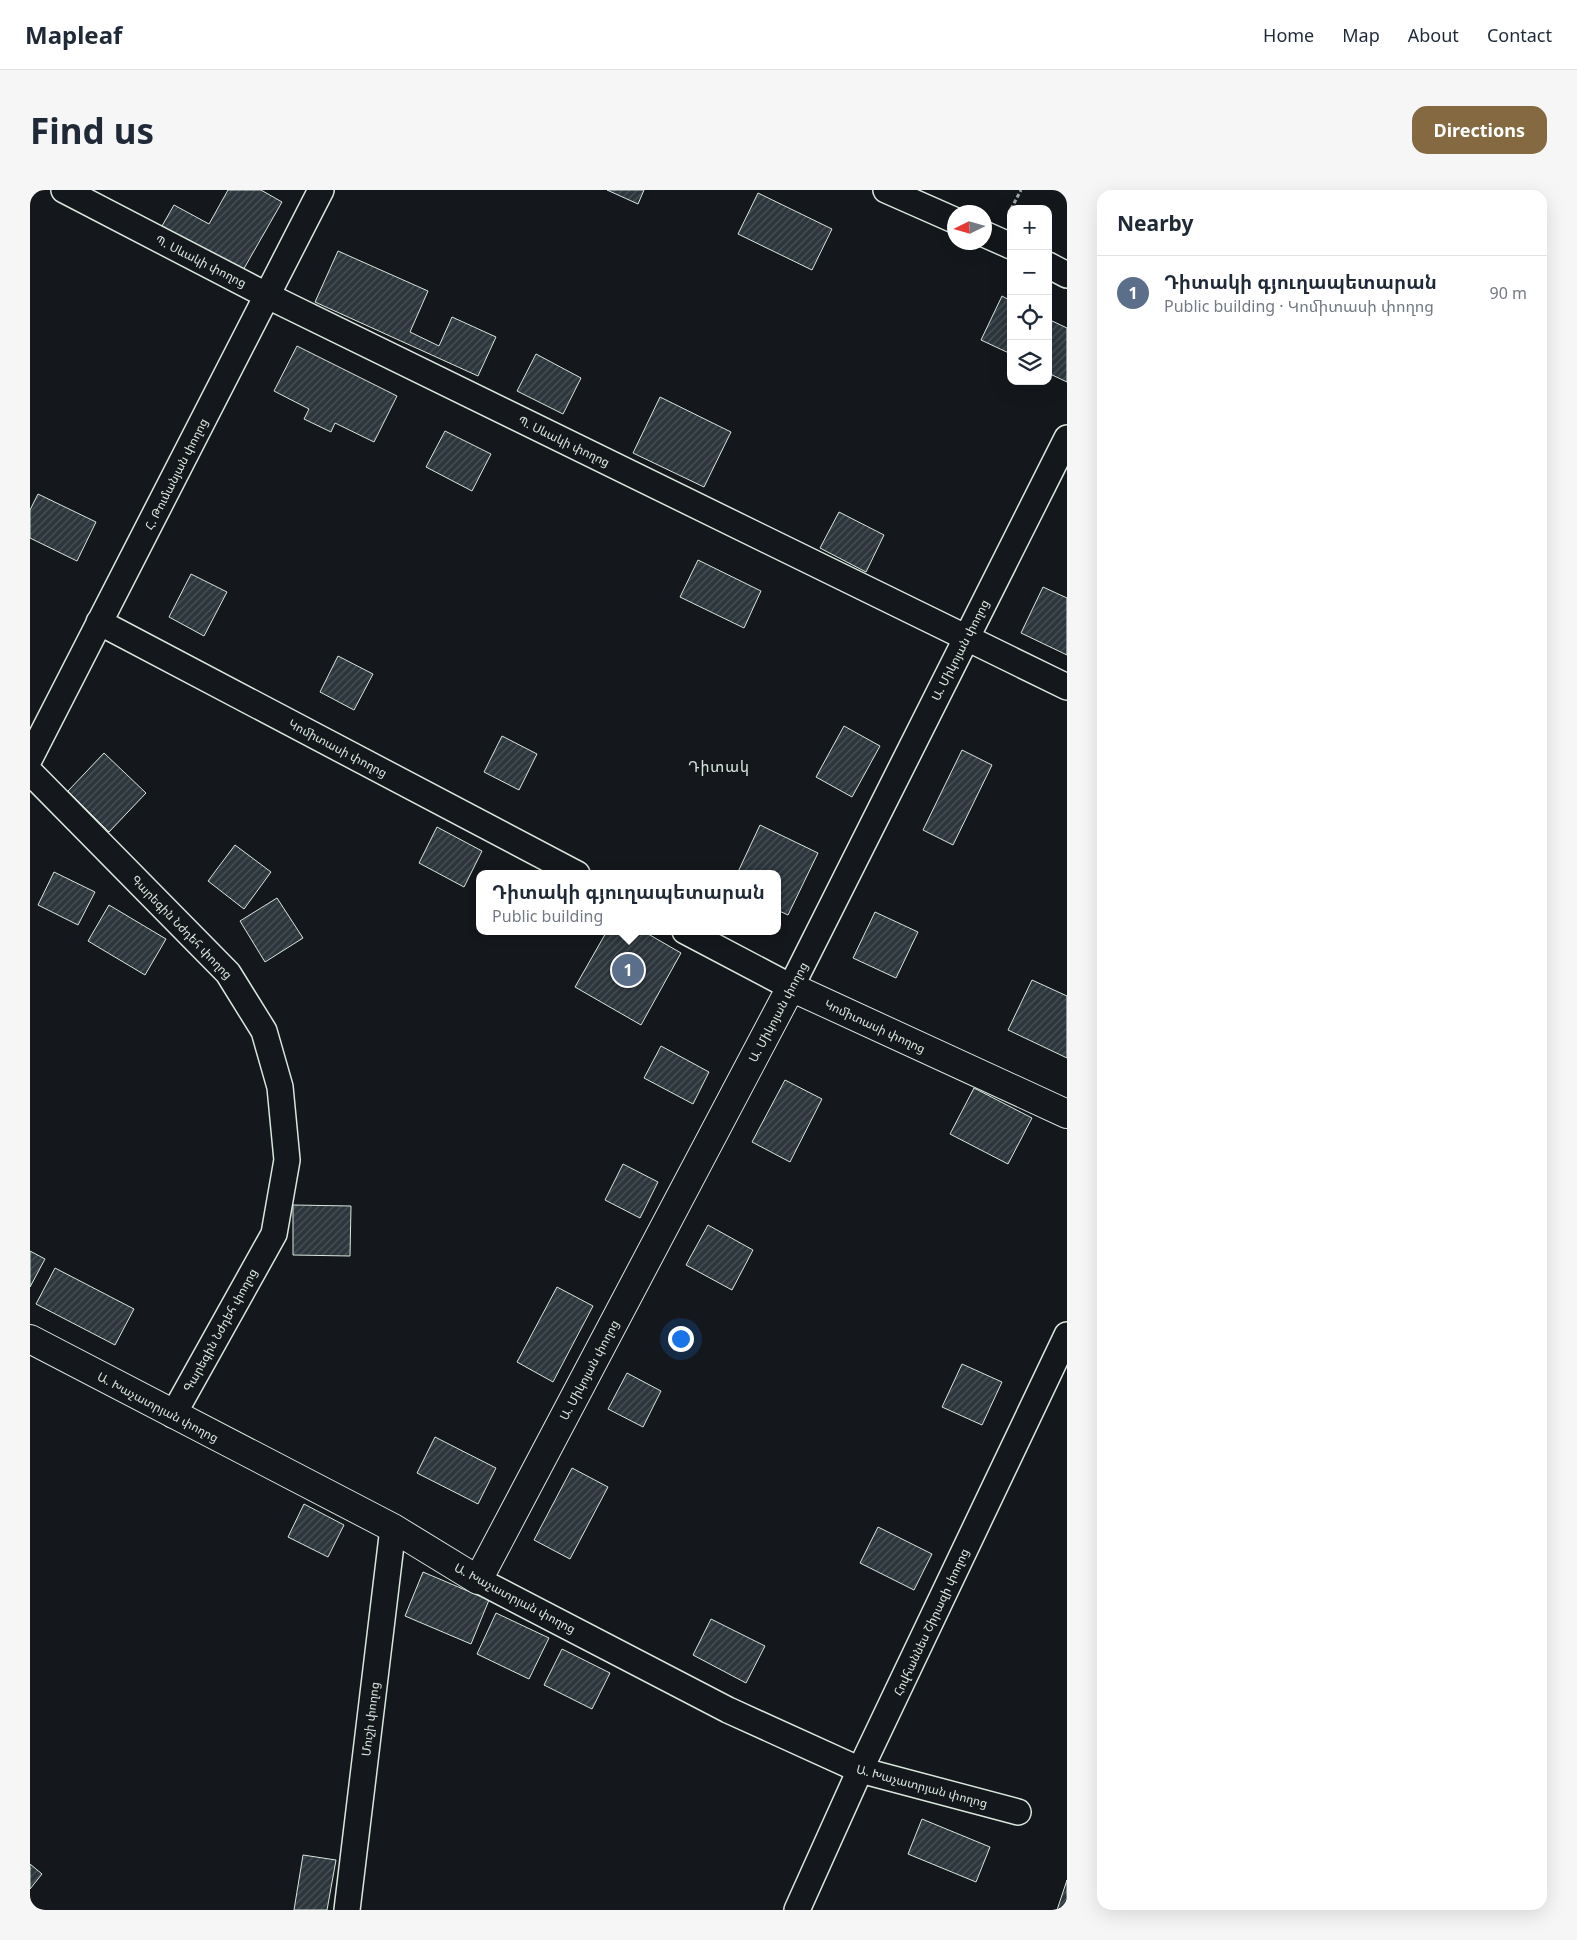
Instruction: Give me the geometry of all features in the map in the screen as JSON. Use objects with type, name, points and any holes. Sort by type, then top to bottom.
[{"type":"main road","name":"Կոմիտասի փողոց","points":[[791,987],[1067,1114]]},
{"type":"main road","name":"Ա. Միկոյան փողոց","points":[[478,1580],[791,987]]},
{"type":"main road","name":"Ա. Խաչատրյան փողոց","points":[[30,1339],[393,1528],[478,1580]]},
{"type":"street","name":"Պ. Սևակի փողոց","points":[[64,190],[268,296],[1067,687]]},
{"type":"street","name":"Հ. Թումանյան փողոց","points":[[30,758],[322,190]]},
{"type":"street","points":[[886,190],[947,217]]},
{"type":"street","points":[[992,238],[1007,244]]},
{"type":"street","points":[[1052,267],[1067,274]]},
{"type":"street","name":"Ա. Միկոյան փողոց","points":[[791,987],[1067,438]]},
{"type":"street","name":"Կոմիտասի փողոց","points":[[100,622],[568,870]]},
{"type":"street","name":"Գարեգին Նժդեհ փողոց","points":[[30,772],[228,973],[264,1031],[280,1087],[286,1160],[274,1234],[173,1415]]},
{"type":"street","name":"Կոմիտասի փողոց","points":[[693,935],[791,987]]},
{"type":"street","name":"Հովհաննես Շիրազի փողոց","points":[[796,1910],[860,1770],[1067,1335]]},
{"type":"street","name":"Մուշի փողոց","points":[[347,1910],[393,1528]]},
{"type":"street","name":"Ա. Խաչատրյան փողոց","points":[[478,1580],[728,1710],[860,1770],[1018,1812]]},
{"type":"path","points":[[1013,205],[1021,190]]},
{"type":"building","points":[[228,190],[261,190],[282,202],[242,272],[162,226],[174,205],[209,224]]},
{"type":"building","points":[[607,190],[644,190],[638,204]]},
{"type":"building","points":[[758,193],[832,229],[812,270],[738,234]]},
{"type":"building","points":[[338,251],[428,291],[410,332],[439,346],[452,317],[496,337],[478,376],[315,302]]},
{"type":"building","points":[[1002,296],[1007,299],[1007,352],[981,340]]},
{"type":"building","points":[[1052,321],[1067,328],[1067,382],[1052,375]]},
{"type":"building","points":[[297,346],[397,396],[374,442],[335,423],[331,432],[304,419],[309,409],[274,391]]},
{"type":"building","points":[[536,354],[581,378],[563,414],[517,391]]},
{"type":"building","points":[[660,397],[731,432],[704,487],[633,453]]},
{"type":"building","points":[[445,431],[491,454],[472,491],[426,467]]},
{"type":"building","points":[[38,494],[96,522],[77,561],[30,538],[30,510]]},
{"type":"building","points":[[839,512],[884,535],[866,572],[820,548]]},
{"type":"building","points":[[698,560],[761,591],[744,628],[680,597]]},
{"type":"building","points":[[191,574],[227,592],[204,636],[169,617]]},
{"type":"building","points":[[1043,587],[1067,598],[1067,655],[1021,633]]},
{"type":"building","points":[[338,656],[373,674],[354,710],[320,692]]},
{"type":"building","points":[[844,726],[880,746],[852,797],[816,777]]},
{"type":"building","points":[[502,736],[537,754],[519,790],[484,772]]},
{"type":"building","points":[[962,750],[992,765],[953,845],[923,830]]},
{"type":"building","points":[[104,753],[146,793],[109,832],[68,791]]},
{"type":"building","points":[[760,825],[818,853],[788,915],[781,912],[781,870],[739,870]]},
{"type":"building","points":[[437,827],[482,851],[464,887],[419,863]]},
{"type":"building","points":[[235,845],[271,872],[244,909],[208,881]]},
{"type":"building","points":[[54,872],[95,892],[78,925],[38,905]]},
{"type":"building","points":[[277,898],[303,938],[265,962],[240,921]]},
{"type":"building","points":[[109,905],[166,939],[145,975],[88,941]]},
{"type":"building","points":[[875,912],[918,932],[896,978],[853,958]]},
{"type":"building","points":[[605,935],[650,935],[681,953],[641,1025],[575,987]]},
{"type":"building","points":[[1032,980],[1067,996],[1067,1058],[1008,1030]]},
{"type":"building","points":[[661,1046],[709,1072],[693,1104],[644,1078]]},
{"type":"building","points":[[785,1080],[822,1099],[790,1162],[752,1142]]},
{"type":"building","points":[[974,1088],[1032,1118],[1008,1164],[950,1134]]},
{"type":"building","points":[[623,1164],[658,1182],[640,1218],[605,1200]]},
{"type":"building","points":[[293,1205],[351,1206],[350,1256],[293,1255]]},
{"type":"building","points":[[708,1225],[753,1250],[732,1290],[686,1265]]},
{"type":"building","points":[[30,1251],[45,1259],[30,1287]]},
{"type":"building","points":[[55,1268],[134,1309],[115,1345],[36,1304]]},
{"type":"building","points":[[557,1287],[593,1306],[553,1382],[517,1362]]},
{"type":"building","points":[[962,1364],[1002,1382],[982,1425],[942,1407]]},
{"type":"building","points":[[627,1373],[661,1391],[643,1427],[608,1409]]},
{"type":"building","points":[[435,1437],[496,1468],[478,1504],[417,1473]]},
{"type":"building","points":[[572,1468],[608,1487],[570,1559],[534,1540]]},
{"type":"building","points":[[304,1504],[344,1525],[328,1557],[288,1537]]},
{"type":"building","points":[[878,1527],[932,1554],[914,1590],[860,1563]]},
{"type":"building","points":[[423,1572],[489,1600],[471,1644],[405,1616]]},
{"type":"building","points":[[496,1613],[549,1638],[529,1679],[477,1654]]},
{"type":"building","points":[[711,1619],[765,1646],[746,1683],[693,1655]]},
{"type":"building","points":[[562,1649],[610,1673],[592,1709],[544,1685]]},
{"type":"building","points":[[922,1819],[990,1847],[976,1882],[908,1854]]},
{"type":"building","points":[[303,1855],[336,1860],[327,1910],[294,1910]]},
{"type":"building","points":[[30,1864],[42,1874],[30,1889]]},
{"type":"building","points":[[1067,1880],[1067,1910],[1057,1910]]},
{"type":"place","name":"Դիտակի գյուղապետարան","points":[[628,970]]},
{"type":"district","name":"Դիտակ","points":[[719,766]]}]
